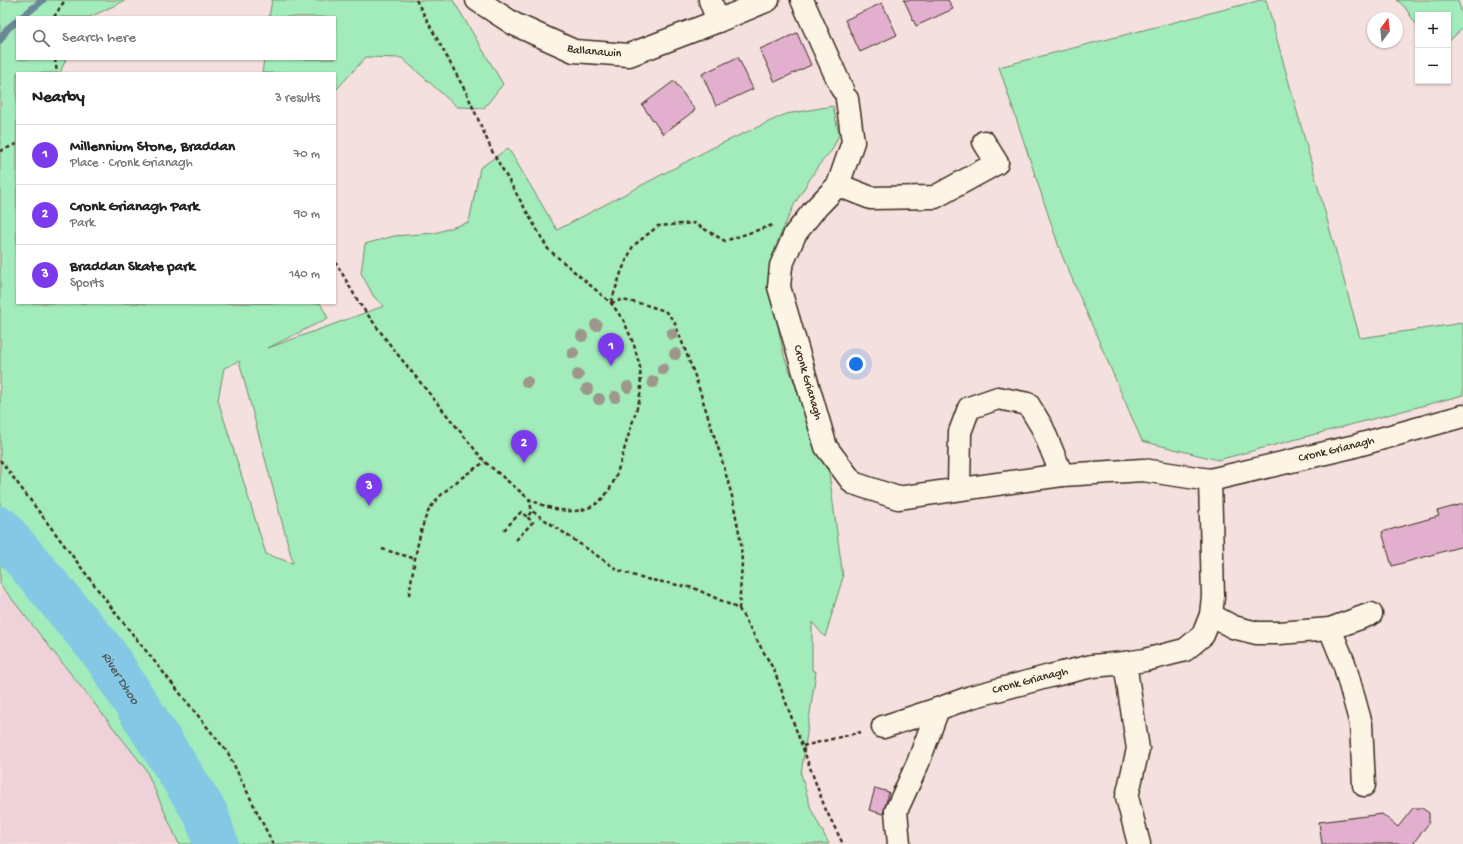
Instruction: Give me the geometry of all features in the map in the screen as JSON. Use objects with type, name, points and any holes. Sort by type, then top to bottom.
[{"type":"street","name":"Ballanawin","points":[[477,0],[514,24],[574,51],[629,55],[768,0]]},
{"type":"street","points":[[710,0],[718,21]]},
{"type":"street","name":"Cronk Grianagh","points":[[802,0],[845,94],[853,142],[838,184],[814,210],[795,234],[781,266],[779,287],[826,447],[853,483],[898,498],[960,488],[1062,475],[1143,470],[1210,480],[1351,448],[1463,416]]},
{"type":"street","points":[[838,184],[870,198],[935,197],[997,163],[984,142]]},
{"type":"street","points":[[960,488],[960,432],[969,408],[998,398],[1028,404],[1042,427],[1062,475]]},
{"type":"street","name":"Cronk Grianagh","points":[[883,727],[971,697],[1064,673],[1092,666],[1145,660],[1185,650],[1203,635],[1211,615],[1213,596],[1210,480]]},
{"type":"street","points":[[1211,615],[1233,627],[1256,633],[1279,633],[1330,629],[1371,614]]},
{"type":"street","points":[[1330,629],[1344,663],[1361,724],[1364,785]]},
{"type":"street","points":[[1125,663],[1138,748],[1127,797],[1139,844]]},
{"type":"street","points":[[899,844],[896,811],[918,763],[938,709]]},
{"type":"path","points":[[55,16],[65,0]]},
{"type":"path","points":[[336,263],[359,303],[394,350],[485,462],[529,499],[544,506],[559,510],[586,510],[595,505],[607,493],[615,478],[639,401],[641,388],[640,367],[634,345],[624,322],[611,303],[548,249],[492,151],[467,94],[416,0]]},
{"type":"path","points":[[55,60],[58,72]]},
{"type":"path","points":[[0,152],[16,144]]},
{"type":"path","points":[[611,303],[622,270],[633,246],[658,226],[694,223],[725,241],[760,229]]},
{"type":"path","points":[[611,303],[621,300],[643,304],[665,311],[674,321],[695,376],[732,496],[741,543],[742,563],[739,609],[774,670],[825,808],[844,844]]},
{"type":"path","points":[[0,460],[114,611],[228,754],[273,844]]},
{"type":"path","points":[[409,595],[422,530],[430,510],[444,494],[472,470],[485,462]]},
{"type":"path","points":[[529,499],[532,511],[618,570],[641,578],[694,588],[739,609]]},
{"type":"path","points":[[527,517],[532,511]]},
{"type":"path","points":[[504,530],[521,512],[533,522],[516,540]]},
{"type":"path","points":[[382,549],[416,559]]},
{"type":"path","points":[[803,746],[883,727]]},
{"type":"shaded area","points":[[0,584],[145,768],[179,844],[0,844]]},
{"type":"green space","points":[[0,0],[126,0],[92,16],[16,16],[16,60],[66,60],[60,72],[16,72],[16,304],[321,304],[328,318],[268,348],[384,306],[374,297],[361,273],[365,244],[394,236],[435,233],[469,222],[480,168],[508,148],[557,230],[714,147],[786,114],[833,106],[839,135],[832,150],[818,166],[795,203],[778,240],[769,281],[784,356],[829,473],[843,577],[825,637],[812,622],[812,670],[816,672],[801,774],[811,809],[829,844],[179,844],[145,768],[0,584]],"holes":[[[239,361],[292,563],[266,554],[218,400],[224,368]]]},
{"type":"green space","points":[[272,0],[453,0],[503,84],[484,108],[457,107],[402,58],[366,57],[336,90],[336,72],[262,72],[264,60],[336,60],[336,16],[269,16]]},
{"type":"green space","points":[[1261,0],[1266,0],[1360,338],[1463,323],[1463,395],[1218,460],[1142,441],[1061,253],[999,67]]},
{"type":"green space","points":[[1397,0],[1458,0],[1463,18],[1463,28],[1451,39],[1451,12],[1415,12],[1415,22],[1404,6]]},
{"type":"building","points":[[904,0],[948,0],[953,9],[916,26]]},
{"type":"building","points":[[882,3],[897,35],[860,52],[845,20]]},
{"type":"building","points":[[797,33],[811,65],[775,82],[760,49]]},
{"type":"building","points":[[738,57],[753,89],[716,106],[702,74]]},
{"type":"building","points":[[674,81],[695,110],[663,134],[642,105]]},
{"type":"building","points":[[1463,504],[1463,546],[1392,566],[1382,532],[1439,516],[1437,511]]},
{"type":"building","points":[[875,788],[889,792],[883,814],[869,810]]},
{"type":"building","points":[[1413,808],[1422,808],[1429,813],[1429,823],[1414,842],[1417,844],[1322,844],[1319,822],[1382,814],[1398,827]]},
{"type":"waterway","points":[[23,16],[43,0]]},
{"type":"waterway","points":[[0,40],[7,29],[16,22]]},
{"type":"waterway","name":"River Dhoo","points":[[0,529],[104,653],[206,814],[216,844]]},
{"type":"place","name":"Millennium Stone, Braddan","points":[[611,366]]},
{"type":"place","name":"Cronk Grianagh Park","points":[[524,463]]},
{"type":"place","name":"Braddan Skate park","points":[[369,506]]}]
